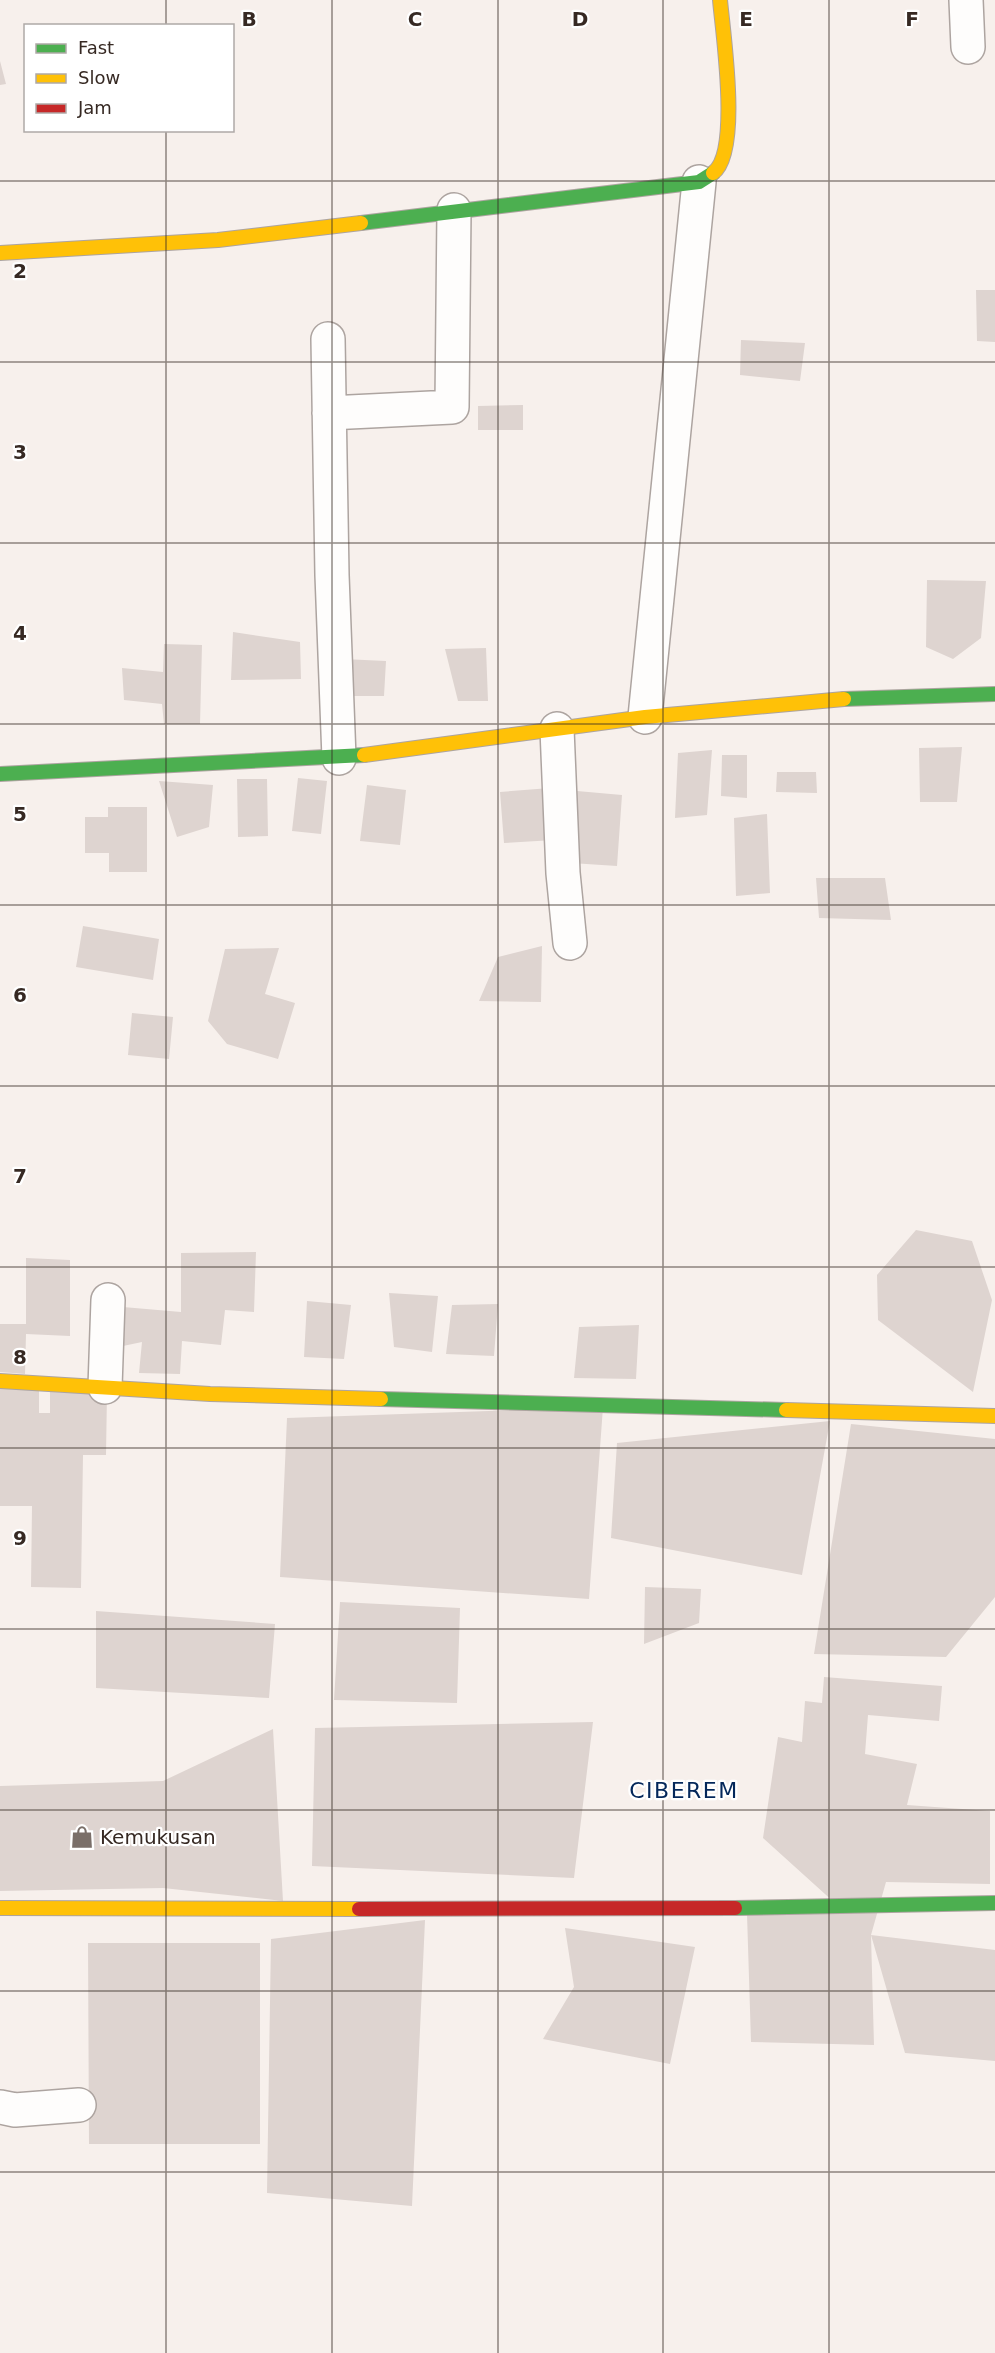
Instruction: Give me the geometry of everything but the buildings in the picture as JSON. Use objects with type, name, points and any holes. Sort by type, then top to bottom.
[{"type":"street","points":[[0,253],[218,240],[699,182],[722,166],[726,148],[728,122],[720,0]]},
{"type":"street","points":[[966,0],[968,47]]},
{"type":"street","points":[[645,717],[699,182]]},
{"type":"street","points":[[329,414],[452,407],[454,210]]},
{"type":"street","points":[[328,339],[339,758]]},
{"type":"street","points":[[0,774],[339,758],[645,717],[849,699],[995,694]]},
{"type":"street","points":[[557,729],[563,873],[570,943]]},
{"type":"street","points":[[105,1387],[108,1300]]},
{"type":"street","points":[[0,1381],[210,1394],[995,1416]]},
{"type":"street","points":[[0,1908],[654,1909],[995,1903]]},
{"type":"street","points":[[0,2107],[15,2110],[80,2105]]},
{"type":"traffic: fast","points":[[361,223],[699,182],[713,173]]},
{"type":"traffic: fast","points":[[844,699],[995,694]]},
{"type":"traffic: fast","points":[[0,774],[364,755]]},
{"type":"traffic: fast","points":[[381,1399],[786,1410]]},
{"type":"traffic: fast","points":[[735,1908],[995,1903]]},
{"type":"traffic: slow","points":[[713,173],[721,161],[726,142],[728,118],[720,0]]},
{"type":"traffic: slow","points":[[0,253],[218,240],[361,223]]},
{"type":"traffic: slow","points":[[364,755],[645,717],[844,699]]},
{"type":"traffic: slow","points":[[0,1381],[210,1394],[381,1399]]},
{"type":"traffic: slow","points":[[786,1410],[995,1416]]},
{"type":"traffic: slow","points":[[0,1908],[359,1909]]},
{"type":"traffic: jam","points":[[359,1909],[735,1908]]},
{"type":"place","name":"Kemukusan","points":[[82,1837]]},
{"type":"district","name":"CIBEREM","points":[[684,1790]]}]
